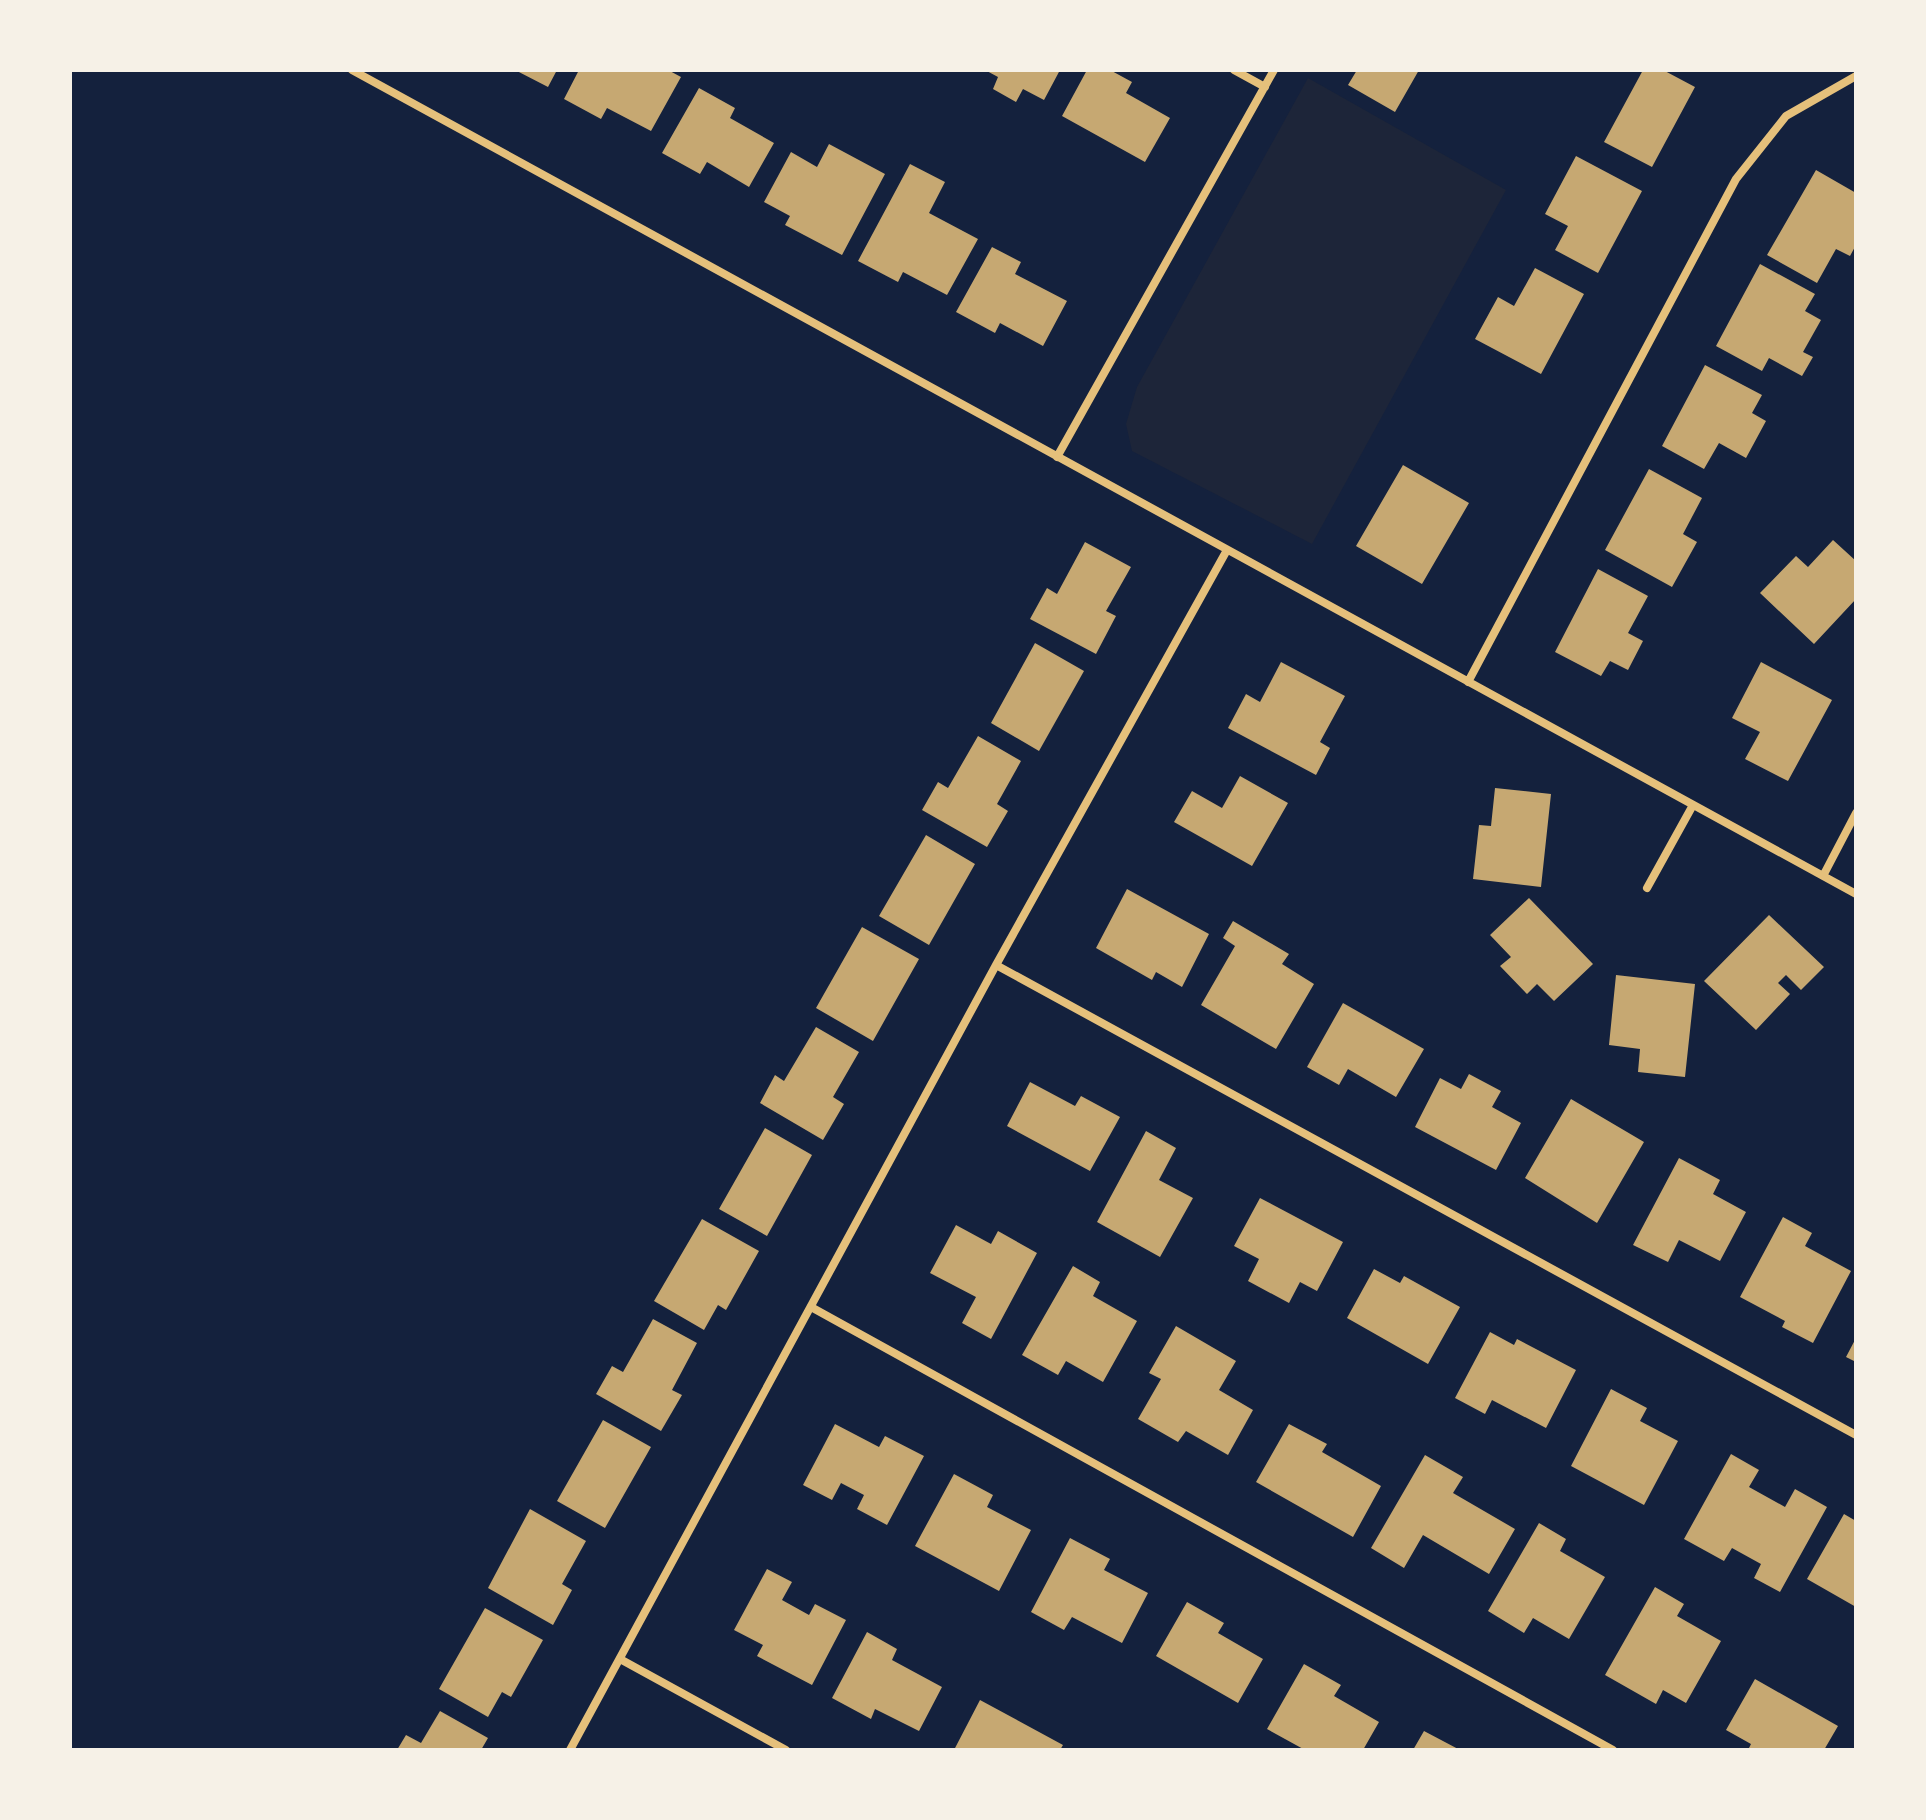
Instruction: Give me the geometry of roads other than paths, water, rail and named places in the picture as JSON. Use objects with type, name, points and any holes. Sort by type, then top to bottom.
[{"type":"street","points":[[352,70],[1856,894]]},
{"type":"street","points":[[1234,70],[1265,87]]},
{"type":"street","points":[[1057,457],[1274,70]]},
{"type":"street","points":[[1468,682],[1736,179],[1786,116],[1856,76]]},
{"type":"street","points":[[570,1750],[996,965],[1227,550]]},
{"type":"street","points":[[1647,888],[1693,805]]},
{"type":"street","points":[[1823,876],[1856,813]]},
{"type":"street","points":[[996,965],[1856,1435]]},
{"type":"street","points":[[811,1307],[1613,1750]]},
{"type":"street","points":[[620,1659],[786,1750]]}]
